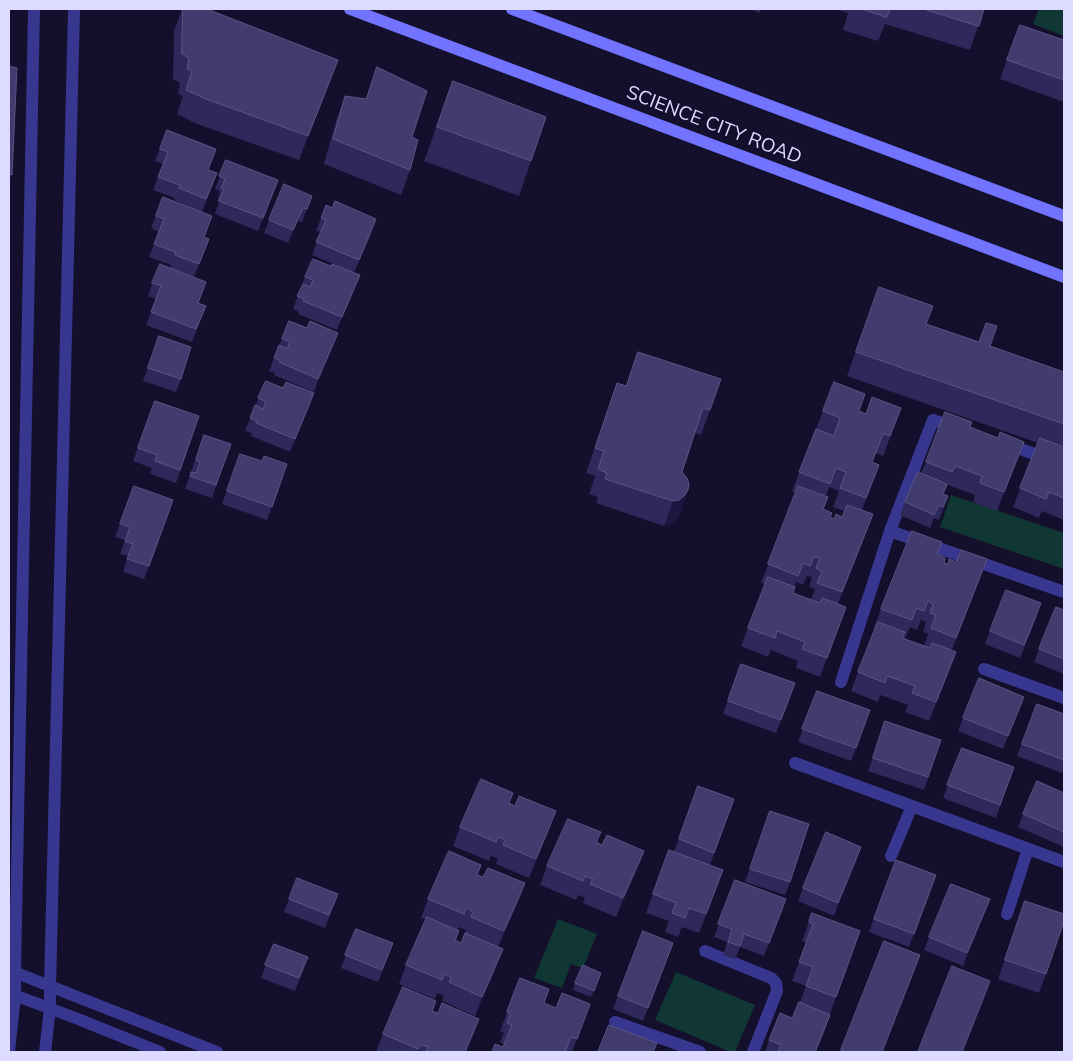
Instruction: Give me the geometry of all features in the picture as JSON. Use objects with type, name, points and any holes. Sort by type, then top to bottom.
[{"type":"main road","name":"SCIENCE CITY ROAD","points":[[350,9],[1064,277]]},
{"type":"main road","points":[[512,9],[1064,216]]},
{"type":"street","points":[[9,1051],[12,995],[34,9]]},
{"type":"street","points":[[45,1052],[50,1008],[74,9]]},
{"type":"street","points":[[841,682],[890,531],[933,420],[970,432]]},
{"type":"street","points":[[998,442],[1064,464]]},
{"type":"street","points":[[890,531],[1064,592]]},
{"type":"street","points":[[984,669],[1064,698]]},
{"type":"street","points":[[795,763],[1064,862]]},
{"type":"street","points":[[891,856],[912,806]]},
{"type":"street","points":[[1007,914],[1028,849]]},
{"type":"street","points":[[705,951],[771,978],[776,983],[777,991],[753,1052]]},
{"type":"street","points":[[12,971],[217,1052]]},
{"type":"street","points":[[12,995],[50,1008],[160,1052]]},
{"type":"street","points":[[615,1022],[700,1052]]},
{"type":"green space","points":[[1039,9],[1064,9],[1064,36],[1033,24]]},
{"type":"green space","points":[[951,495],[1064,533],[1064,569],[940,527]]},
{"type":"green space","points":[[558,919],[597,934],[583,968],[571,964],[562,988],[534,978]]},
{"type":"green space","points":[[676,972],[755,1005],[735,1052],[655,1020]]},
{"type":"building","points":[[183,9],[207,9],[338,60],[308,136],[186,90],[192,71],[187,69],[189,58],[182,54]]},
{"type":"building","points":[[862,9],[890,9],[887,17]]},
{"type":"building","points":[[924,9],[984,9],[979,26]]},
{"type":"building","points":[[1020,25],[1064,40],[1064,80],[1007,60]]},
{"type":"building","points":[[9,66],[17,68],[12,175],[9,174]]},
{"type":"building","points":[[377,67],[427,91],[412,137],[418,140],[410,170],[333,139],[345,96],[366,99]]},
{"type":"building","points":[[453,81],[546,117],[531,161],[437,127]]},
{"type":"building","points":[[167,130],[216,149],[208,170],[217,173],[206,199],[179,188],[180,185],[158,177],[168,152],[160,149]]},
{"type":"building","points":[[226,160],[278,180],[263,218],[219,201],[224,189],[221,188],[225,179],[219,176]]},
{"type":"building","points":[[284,184],[312,196],[307,209],[303,208],[293,230],[269,220]]},
{"type":"building","points":[[163,197],[212,216],[204,237],[209,239],[199,264],[175,255],[175,252],[154,244],[164,219],[156,216]]},
{"type":"building","points":[[335,201],[376,219],[359,260],[316,242],[326,220],[321,218],[326,205],[332,208]]},
{"type":"building","points":[[313,259],[360,275],[342,317],[303,301],[304,299],[297,296],[303,284],[310,287],[313,280],[305,277]]},
{"type":"building","points":[[160,264],[206,282],[198,303],[206,306],[196,329],[151,312],[161,286],[152,283]]},
{"type":"building","points":[[879,287],[933,306],[926,324],[979,342],[986,323],[997,326],[990,346],[1064,372],[1064,424],[856,352]]},
{"type":"building","points":[[289,321],[307,328],[310,321],[338,333],[318,379],[274,358],[279,345],[287,349],[290,342],[282,339]]},
{"type":"building","points":[[159,336],[191,347],[181,379],[148,368]]},
{"type":"building","points":[[638,352],[721,379],[710,410],[703,408],[682,472],[689,484],[688,490],[679,500],[673,501],[605,479],[607,473],[598,469],[604,451],[595,448],[617,383],[626,386]]},
{"type":"building","points":[[266,381],[283,388],[286,382],[314,393],[295,439],[256,423],[256,420],[250,418],[255,405],[263,409],[266,402],[258,398]]},
{"type":"building","points":[[834,382],[865,394],[859,411],[866,414],[872,397],[901,408],[890,436],[883,434],[872,462],[879,465],[866,498],[840,488],[846,472],[836,468],[830,484],[799,472],[816,429],[834,436],[840,418],[823,411]]},
{"type":"building","points":[[155,401],[199,416],[180,470],[155,461],[157,455],[138,448]]},
{"type":"building","points":[[945,412],[972,422],[970,427],[998,438],[1000,432],[1024,442],[1004,492],[980,483],[982,476],[955,466],[952,472],[926,462]]},
{"type":"building","points":[[204,435],[231,444],[216,485],[190,476],[191,472],[196,473],[200,462],[196,460]]},
{"type":"building","points":[[1040,438],[1064,447],[1064,498],[1049,492],[1046,499],[1020,488]]},
{"type":"building","points":[[240,454],[262,461],[264,456],[287,464],[272,507],[227,491]]},
{"type":"building","points":[[918,472],[947,484],[943,494],[948,496],[943,507],[939,505],[934,515],[905,502]]},
{"type":"building","points":[[134,486],[173,500],[149,566],[127,559],[133,544],[125,541],[130,527],[120,524]]},
{"type":"building","points":[[798,486],[828,497],[823,509],[832,513],[830,517],[834,519],[836,514],[842,517],[847,505],[873,514],[842,592],[817,583],[822,571],[816,568],[820,558],[814,557],[810,566],[803,563],[798,576],[768,564]]},
{"type":"building","points":[[912,531],[942,542],[937,554],[945,558],[944,563],[948,564],[949,559],[956,562],[961,550],[987,559],[956,638],[931,628],[936,615],[930,613],[933,604],[928,601],[924,611],[916,608],[912,620],[881,609]]},
{"type":"building","points":[[768,577],[795,587],[793,593],[820,603],[822,598],[846,607],[827,658],[802,649],[805,642],[777,631],[775,638],[748,628]]},
{"type":"building","points":[[1006,590],[1041,603],[1024,645],[990,631]]},
{"type":"building","points":[[1056,607],[1064,610],[1064,659],[1039,649]]},
{"type":"building","points":[[878,622],[905,632],[902,638],[930,648],[932,643],[956,652],[936,702],[912,693],[915,686],[887,676],[885,683],[858,672]]},
{"type":"building","points":[[741,664],[795,683],[781,720],[728,701]]},
{"type":"building","points":[[979,678],[1024,697],[1008,736],[963,718]]},
{"type":"building","points":[[817,691],[870,710],[856,748],[802,729]]},
{"type":"building","points":[[1037,704],[1064,714],[1064,760],[1022,744]]},
{"type":"building","points":[[885,721],[941,740],[928,777],[873,758]]},
{"type":"building","points":[[962,748],[1014,767],[1000,805],[947,785]]},
{"type":"building","points":[[481,779],[513,793],[509,803],[515,806],[519,796],[556,811],[536,859],[503,845],[505,840],[498,837],[496,842],[460,827]]},
{"type":"building","points":[[1037,781],[1064,793],[1064,832],[1023,814]]},
{"type":"building","points":[[698,786],[734,799],[714,853],[679,839]]},
{"type":"building","points":[[770,811],[809,824],[790,882],[750,869]]},
{"type":"building","points":[[568,819],[601,832],[596,842],[602,845],[607,835],[644,851],[623,898],[590,884],[593,879],[585,876],[583,881],[547,866]]},
{"type":"building","points":[[826,832],[861,847],[838,903],[803,888]]},
{"type":"building","points":[[669,850],[723,870],[706,914],[689,908],[685,918],[672,913],[676,903],[653,894]]},
{"type":"building","points":[[449,851],[481,865],[477,875],[483,877],[488,868],[525,883],[504,931],[471,917],[473,912],[466,908],[464,914],[428,899]]},
{"type":"building","points":[[896,860],[936,875],[914,934],[874,919]]},
{"type":"building","points":[[297,878],[338,894],[329,915],[289,899]]},
{"type":"building","points":[[735,880],[786,899],[769,943],[744,934],[740,946],[728,942],[732,929],[718,924]]},
{"type":"building","points":[[951,884],[990,899],[967,953],[929,937]]},
{"type":"building","points":[[1025,901],[1064,914],[1064,921],[1046,974],[1005,960]]},
{"type":"building","points":[[812,913],[860,931],[836,997],[806,986],[813,967],[799,962],[813,924],[809,922]]},
{"type":"building","points":[[427,917],[459,931],[455,940],[461,943],[465,933],[503,949],[482,997],[449,982],[451,977],[444,974],[442,980],[406,965]]},
{"type":"building","points":[[356,929],[393,943],[382,970],[345,955]]},
{"type":"building","points":[[643,931],[673,943],[648,1008],[618,996]]},
{"type":"building","points":[[884,941],[920,955],[882,1052],[847,1052],[841,1050]]},
{"type":"building","points":[[274,944],[308,957],[299,978],[265,965]]},
{"type":"building","points":[[583,965],[601,973],[594,991],[575,983]]},
{"type":"building","points":[[952,966],[990,981],[962,1052],[918,1052]]},
{"type":"building","points":[[520,978],[549,989],[544,1003],[556,1008],[562,993],[590,1004],[577,1039],[571,1037],[565,1052],[492,1052],[495,1044],[503,1047],[512,1025],[507,1023],[510,1014],[507,1012]]},
{"type":"building","points":[[403,987],[436,1001],[432,1011],[438,1013],[442,1003],[479,1019],[465,1052],[426,1052],[428,1047],[421,1045],[418,1049],[383,1034]]},
{"type":"building","points":[[799,1002],[830,1015],[815,1052],[778,1052],[781,1045],[769,1040],[780,1013],[792,1018]]},
{"type":"building","points":[[609,1025],[657,1043],[653,1052],[598,1052]]}]
